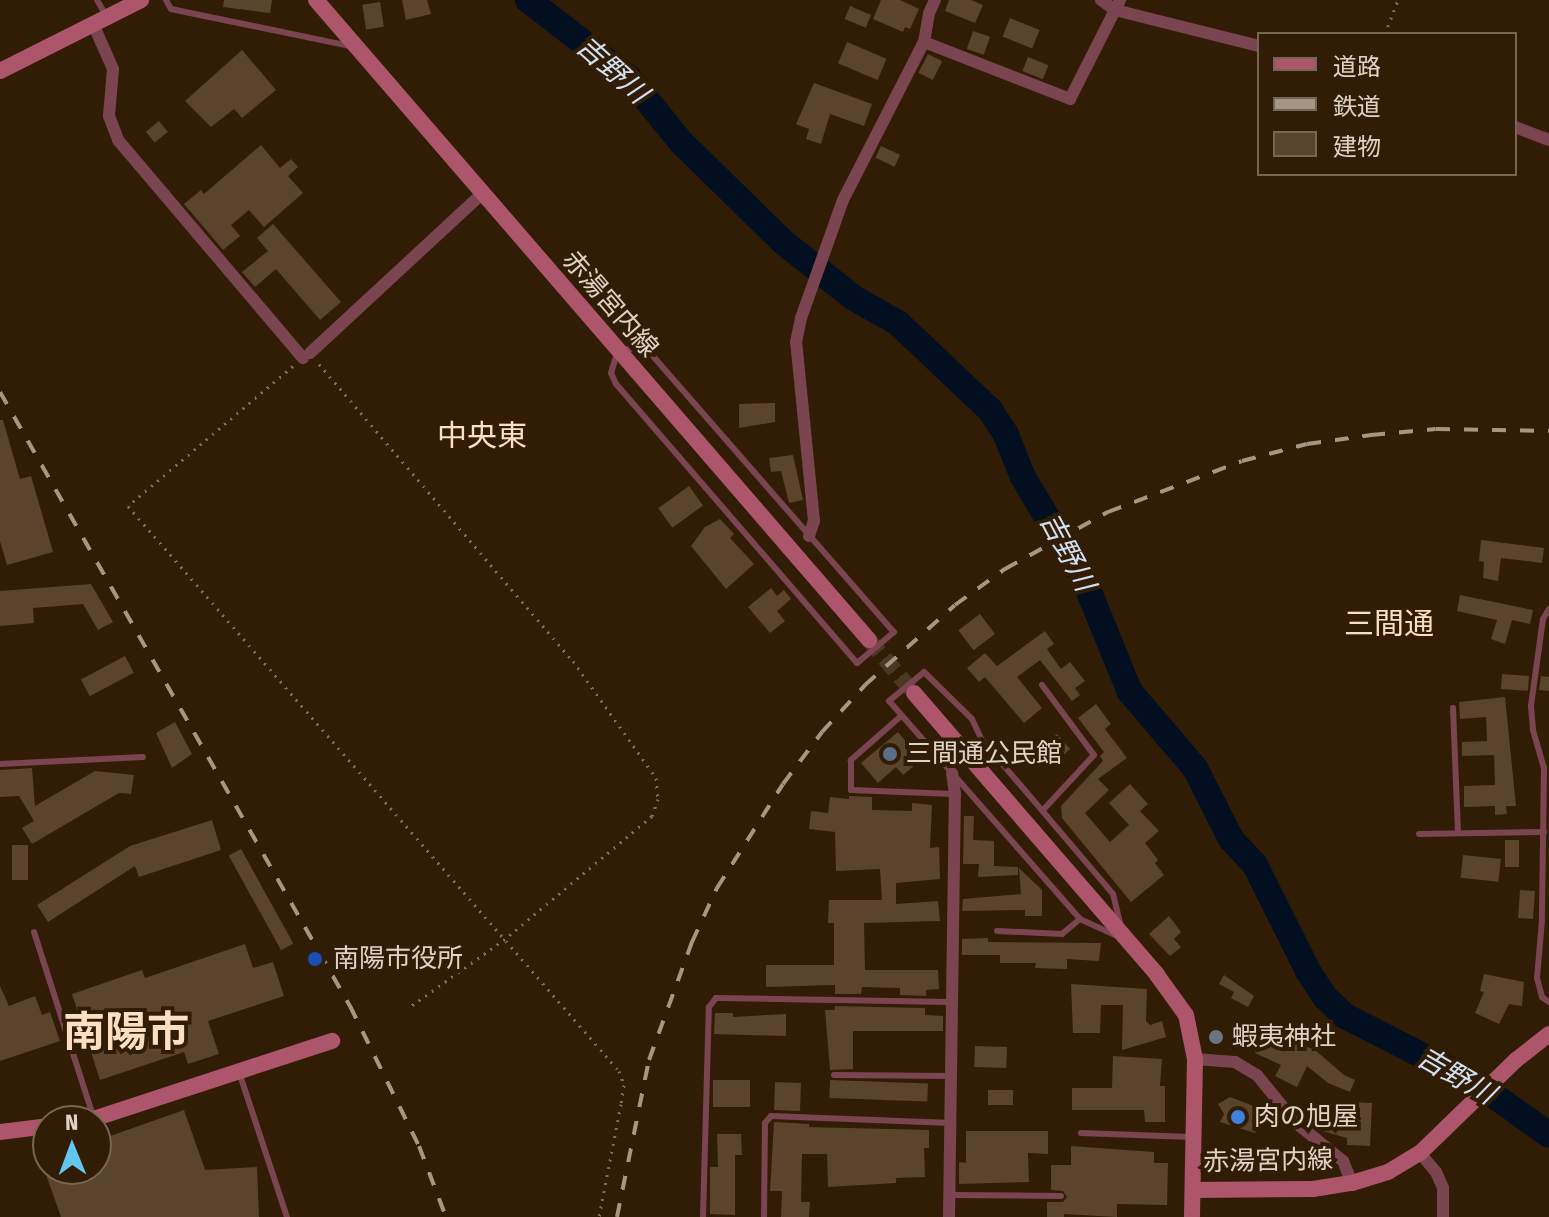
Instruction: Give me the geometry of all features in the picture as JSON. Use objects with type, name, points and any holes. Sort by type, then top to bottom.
[{"type":"main road","points":[[0,71],[141,0]]},
{"type":"main road","name":"赤湯宮内線","points":[[316,0],[869,640]]},
{"type":"main road","name":"赤湯宮内線","points":[[914,693],[1186,1015],[1195,1059],[1193,1190],[1313,1189],[1352,1183],[1388,1172],[1420,1153],[1516,1060],[1549,1034]]},
{"type":"main road","points":[[112,1114],[332,1041]]},
{"type":"main road","points":[[0,1132],[32,1128]]},
{"type":"main road","points":[[1192,1217],[1193,1190]]},
{"type":"street","points":[[809,536],[814,521],[796,342],[801,318],[843,200],[924,42],[935,0]]},
{"type":"street","points":[[1101,0],[1257,45]]},
{"type":"street","points":[[924,42],[1070,99],[1117,5]]},
{"type":"street","points":[[100,20],[113,69],[109,116],[118,140],[306,355],[482,194]]},
{"type":"street","points":[[1517,128],[1549,140]]},
{"type":"street","points":[[949,1217],[955,794],[952,773]]},
{"type":"street","points":[[1195,1059],[1235,1062],[1257,1075],[1295,1122],[1343,1161],[1352,1183]]},
{"type":"street","points":[[1420,1153],[1436,1172],[1443,1188],[1443,1217]]},
{"type":"lane","points":[[97,0],[100,20]]},
{"type":"lane","points":[[166,0],[171,9],[355,47]]},
{"type":"lane","points":[[641,348],[652,355],[894,632],[857,663],[616,384],[611,373],[618,350],[641,348]]},
{"type":"lane","points":[[1549,609],[1543,619],[1531,706],[1533,730],[1544,768],[1537,978],[1542,997],[1549,1002]]},
{"type":"lane","points":[[924,672],[972,719],[982,740],[1113,894],[1124,939],[1080,919],[889,701],[924,672]]},
{"type":"lane","points":[[1042,685],[1094,755],[1043,810]]},
{"type":"lane","points":[[1453,708],[1458,833]]},
{"type":"lane","points":[[901,716],[851,760],[851,790],[955,794]]},
{"type":"lane","points":[[0,764],[143,757]]},
{"type":"lane","points":[[1419,834],[1544,832]]},
{"type":"lane","points":[[997,931],[1062,934],[1080,919]]},
{"type":"lane","points":[[34,932],[89,1105]]},
{"type":"lane","points":[[703,1217],[709,1007],[716,998],[950,1002]]},
{"type":"lane","points":[[239,1072],[287,1217]]},
{"type":"lane","points":[[834,1075],[951,1076]]},
{"type":"lane","points":[[764,1217],[765,1123],[771,1116],[951,1123]]},
{"type":"lane","points":[[1081,1133],[1194,1137]]},
{"type":"lane","points":[[950,1195],[1061,1196]]},
{"type":"path","points":[[1386,32],[1398,0]]},
{"type":"path","points":[[411,1006],[505,939],[652,816],[658,799],[656,778],[537,617],[306,355],[128,506],[505,939],[619,1071],[624,1085],[599,1217]]},
{"type":"building","points":[[224,0],[272,0],[270,13],[223,7]]},
{"type":"building","points":[[402,0],[427,0],[431,14],[406,20]]},
{"type":"building","points":[[881,0],[900,0],[919,9],[910,29],[905,27],[903,32],[873,19]]},
{"type":"building","points":[[949,0],[971,0],[983,5],[975,23],[945,11]]},
{"type":"building","points":[[380,2],[384,27],[366,30],[362,5]]},
{"type":"building","points":[[850,6],[871,15],[866,28],[845,19]]},
{"type":"building","points":[[1010,18],[1040,30],[1032,49],[1003,37]]},
{"type":"building","points":[[973,31],[990,37],[984,55],[967,49]]},
{"type":"building","points":[[847,42],[887,59],[878,80],[838,63]]},
{"type":"building","points":[[242,50],[276,90],[242,118],[234,109],[211,127],[185,101]]},
{"type":"building","points":[[928,54],[942,61],[933,80],[918,73]]},
{"type":"building","points":[[1028,57],[1048,65],[1043,79],[1022,71]]},
{"type":"building","points":[[814,83],[872,104],[864,126],[830,114],[821,144],[806,139],[809,129],[796,124]]},
{"type":"building","points":[[159,121],[168,132],[155,143],[146,132]]},
{"type":"building","points":[[261,145],[280,168],[291,159],[298,167],[288,176],[303,193],[264,227],[249,210],[231,225],[240,236],[223,250],[184,204],[201,190],[204,194]]},
{"type":"building","points":[[881,146],[900,155],[895,167],[876,158]]},
{"type":"building","points":[[273,224],[341,302],[320,320],[276,269],[255,287],[242,272],[268,251],[257,238]]},
{"type":"building","points":[[775,403],[775,422],[739,428],[739,404]]},
{"type":"building","points":[[0,420],[3,420],[20,479],[31,476],[53,552],[7,565],[0,541]]},
{"type":"building","points":[[793,455],[803,500],[789,503],[781,471],[771,472],[769,458]]},
{"type":"building","points":[[689,486],[703,505],[672,528],[658,508]]},
{"type":"building","points":[[720,519],[734,534],[730,538],[754,564],[726,589],[691,546],[705,527]]},
{"type":"building","points":[[1481,540],[1544,548],[1542,563],[1501,558],[1498,581],[1483,578],[1484,562],[1479,561]]},
{"type":"building","points":[[91,584],[113,622],[98,630],[83,604],[33,608],[34,623],[0,626],[0,591]]},
{"type":"building","points":[[771,588],[777,596],[784,590],[791,599],[777,611],[785,621],[770,633],[748,607]]},
{"type":"building","points":[[1460,595],[1533,610],[1530,624],[1512,620],[1505,644],[1491,639],[1497,620],[1457,611]]},
{"type":"building","points":[[980,614],[995,634],[973,650],[958,630]]},
{"type":"building","points":[[1045,631],[1054,644],[1047,649],[1061,669],[1070,662],[1085,681],[1075,688],[1080,695],[1072,701],[1040,660],[1017,677],[1042,708],[1024,723],[985,677],[979,682],[967,668],[985,653],[997,666]]},
{"type":"building","points":[[125,656],[134,673],[90,696],[81,679]]},
{"type":"building","points":[[1502,674],[1529,676],[1528,691],[1501,689]]},
{"type":"building","points":[[1541,676],[1549,677],[1549,691],[1539,690]]},
{"type":"building","points":[[1505,697],[1516,806],[1506,806],[1507,814],[1495,815],[1495,806],[1464,807],[1464,786],[1495,785],[1494,755],[1462,756],[1462,742],[1487,741],[1486,717],[1460,719],[1459,702]]},
{"type":"building","points":[[1096,704],[1111,724],[1105,729],[1127,758],[1098,779],[1109,790],[1085,813],[1110,842],[1129,825],[1109,803],[1130,784],[1148,804],[1140,811],[1159,831],[1145,843],[1158,860],[1155,863],[1164,875],[1131,902],[1062,818],[1061,806],[1103,761],[1100,756],[1104,752],[1078,718]]},
{"type":"building","points":[[175,722],[192,754],[172,768],[156,733]]},
{"type":"building","points":[[898,732],[921,760],[903,775],[896,767],[878,783],[861,763]]},
{"type":"building","points":[[1057,734],[1070,749],[1059,759],[1046,744]]},
{"type":"building","points":[[32,768],[35,806],[95,771],[134,775],[131,794],[119,793],[32,844],[22,828],[34,821],[19,796],[0,797],[0,770]]},
{"type":"building","points":[[849,796],[872,797],[872,810],[912,811],[912,803],[932,805],[930,848],[939,847],[940,879],[896,883],[896,904],[938,901],[940,921],[864,923],[865,970],[938,970],[939,989],[926,990],[926,996],[900,995],[900,988],[862,987],[861,994],[835,994],[835,985],[766,987],[766,965],[834,965],[834,923],[828,923],[829,900],[882,900],[880,869],[836,871],[835,832],[809,829],[811,811],[828,813],[830,797],[849,799]]},
{"type":"building","points":[[964,816],[974,816],[973,840],[994,841],[994,866],[1018,867],[1018,875],[978,877],[979,864],[963,864]]},
{"type":"building","points":[[212,820],[221,850],[139,877],[135,866],[48,922],[37,905],[130,846]]},
{"type":"building","points":[[1505,840],[1519,840],[1519,867],[1505,867]]},
{"type":"building","points":[[12,845],[28,845],[28,880],[12,880]]},
{"type":"building","points":[[241,849],[293,943],[281,950],[229,856]]},
{"type":"building","points":[[1463,855],[1501,859],[1498,882],[1461,878]]},
{"type":"building","points":[[1019,868],[1042,890],[1042,916],[1025,916],[1025,910],[962,911],[963,899],[1021,894]]},
{"type":"building","points":[[1520,890],[1535,891],[1533,919],[1518,918]]},
{"type":"building","points":[[1169,916],[1181,932],[1174,939],[1181,947],[1170,956],[1149,934]]},
{"type":"building","points":[[988,938],[988,942],[1101,943],[1099,961],[1067,959],[1067,969],[1035,968],[1036,963],[1000,963],[1000,955],[962,955],[962,939]]},
{"type":"building","name":"南陽市役所","points":[[245,944],[253,968],[273,962],[284,996],[208,1021],[219,1054],[188,1064],[184,1052],[100,1080],[72,994],[142,970],[145,978]]},
{"type":"building","points":[[1484,974],[1524,982],[1522,1006],[1509,1004],[1499,1024],[1475,1013],[1484,992],[1480,991]]},
{"type":"building","points":[[1224,975],[1254,996],[1248,1007],[1231,998],[1234,992],[1219,984]]},
{"type":"building","points":[[1071,984],[1147,989],[1146,1021],[1150,1025],[1162,1021],[1166,1037],[1122,1050],[1123,1005],[1101,1005],[1100,1033],[1073,1033]]},
{"type":"building","points":[[0,986],[9,1006],[35,996],[42,1015],[50,1012],[60,1041],[0,1061]]},
{"type":"building","points":[[835,1006],[925,1008],[925,1015],[943,1016],[943,1031],[853,1031],[853,1069],[830,1070],[825,1010],[835,1010]]},
{"type":"building","points":[[715,1013],[733,1013],[733,1017],[786,1014],[786,1036],[714,1034]]},
{"type":"building","points":[[1266,1030],[1315,1050],[1344,1075],[1355,1080],[1350,1092],[1328,1083],[1307,1066],[1297,1087],[1275,1076],[1281,1065],[1255,1053]]},
{"type":"building","points":[[975,1046],[1007,1047],[1006,1068],[974,1067]]},
{"type":"building","points":[[1113,1056],[1162,1059],[1160,1086],[1165,1086],[1165,1122],[1145,1122],[1144,1110],[1072,1110],[1072,1088],[1112,1088]]},
{"type":"building","points":[[713,1080],[750,1080],[750,1107],[713,1107]]},
{"type":"building","points":[[830,1080],[928,1083],[927,1101],[829,1098]]},
{"type":"building","points":[[775,1082],[801,1083],[800,1111],[774,1110]]},
{"type":"building","points":[[988,1090],[1013,1090],[1013,1105],[988,1105]]},
{"type":"building","points":[[1230,1097],[1264,1110],[1255,1133],[1220,1122],[1224,1114],[1218,1104]]},
{"type":"building","points":[[1349,1102],[1372,1103],[1370,1146],[1347,1145],[1347,1138],[1319,1130],[1325,1111],[1348,1117]]},
{"type":"building","points":[[184,1110],[205,1170],[257,1167],[259,1217],[61,1217],[50,1185],[112,1185],[112,1135]]},
{"type":"building","points":[[774,1122],[809,1124],[809,1127],[929,1130],[929,1148],[924,1148],[925,1177],[896,1178],[896,1183],[828,1187],[827,1154],[802,1154],[801,1202],[810,1202],[809,1217],[781,1217],[782,1191],[770,1191]]},
{"type":"building","points":[[966,1131],[1048,1131],[1048,1154],[1028,1153],[1029,1182],[959,1184],[959,1162],[966,1163]]},
{"type":"building","points":[[717,1134],[741,1134],[742,1155],[735,1155],[735,1215],[710,1214],[710,1167],[718,1167]]},
{"type":"building","points":[[1071,1146],[1154,1152],[1154,1163],[1168,1163],[1167,1205],[1117,1204],[1117,1217],[1064,1214],[1064,1217],[1047,1217],[1047,1202],[1063,1202],[1067,1197],[1063,1191],[1051,1190],[1051,1165],[1071,1165]]},
{"type":"waterway","name":"吉野川","points":[[528,0],[629,78],[681,142],[783,242],[854,298],[898,323],[990,410],[1006,435],[1023,477],[1085,582],[1130,692],[1195,768],[1231,839],[1255,865],[1308,971],[1325,997],[1345,1016],[1478,1084],[1549,1135]]},
{"type":"tunnel","points":[[869,640],[914,693]]},
{"type":"railway","points":[[0,392],[350,1006],[419,1146],[446,1217]]},
{"type":"railway","points":[[617,1217],[649,1060],[692,942],[717,888],[783,784],[822,732],[865,685],[955,605],[1005,569],[1108,512],[1242,461],[1307,444],[1371,435],[1436,429],[1549,431]]},
{"type":"place","name":"三間通公民館","points":[[890,754]]},
{"type":"place","name":"南陽市役所","points":[[315,959]]},
{"type":"place","name":"蝦夷神社","points":[[1216,1037]]},
{"type":"place","name":"肉の旭屋","points":[[1238,1117]]},
{"type":"district","name":"中央東","points":[[482,436]]},
{"type":"district","name":"三間通","points":[[1389,624]]},
{"type":"district","name":"南陽市","points":[[126,1032]]}]
